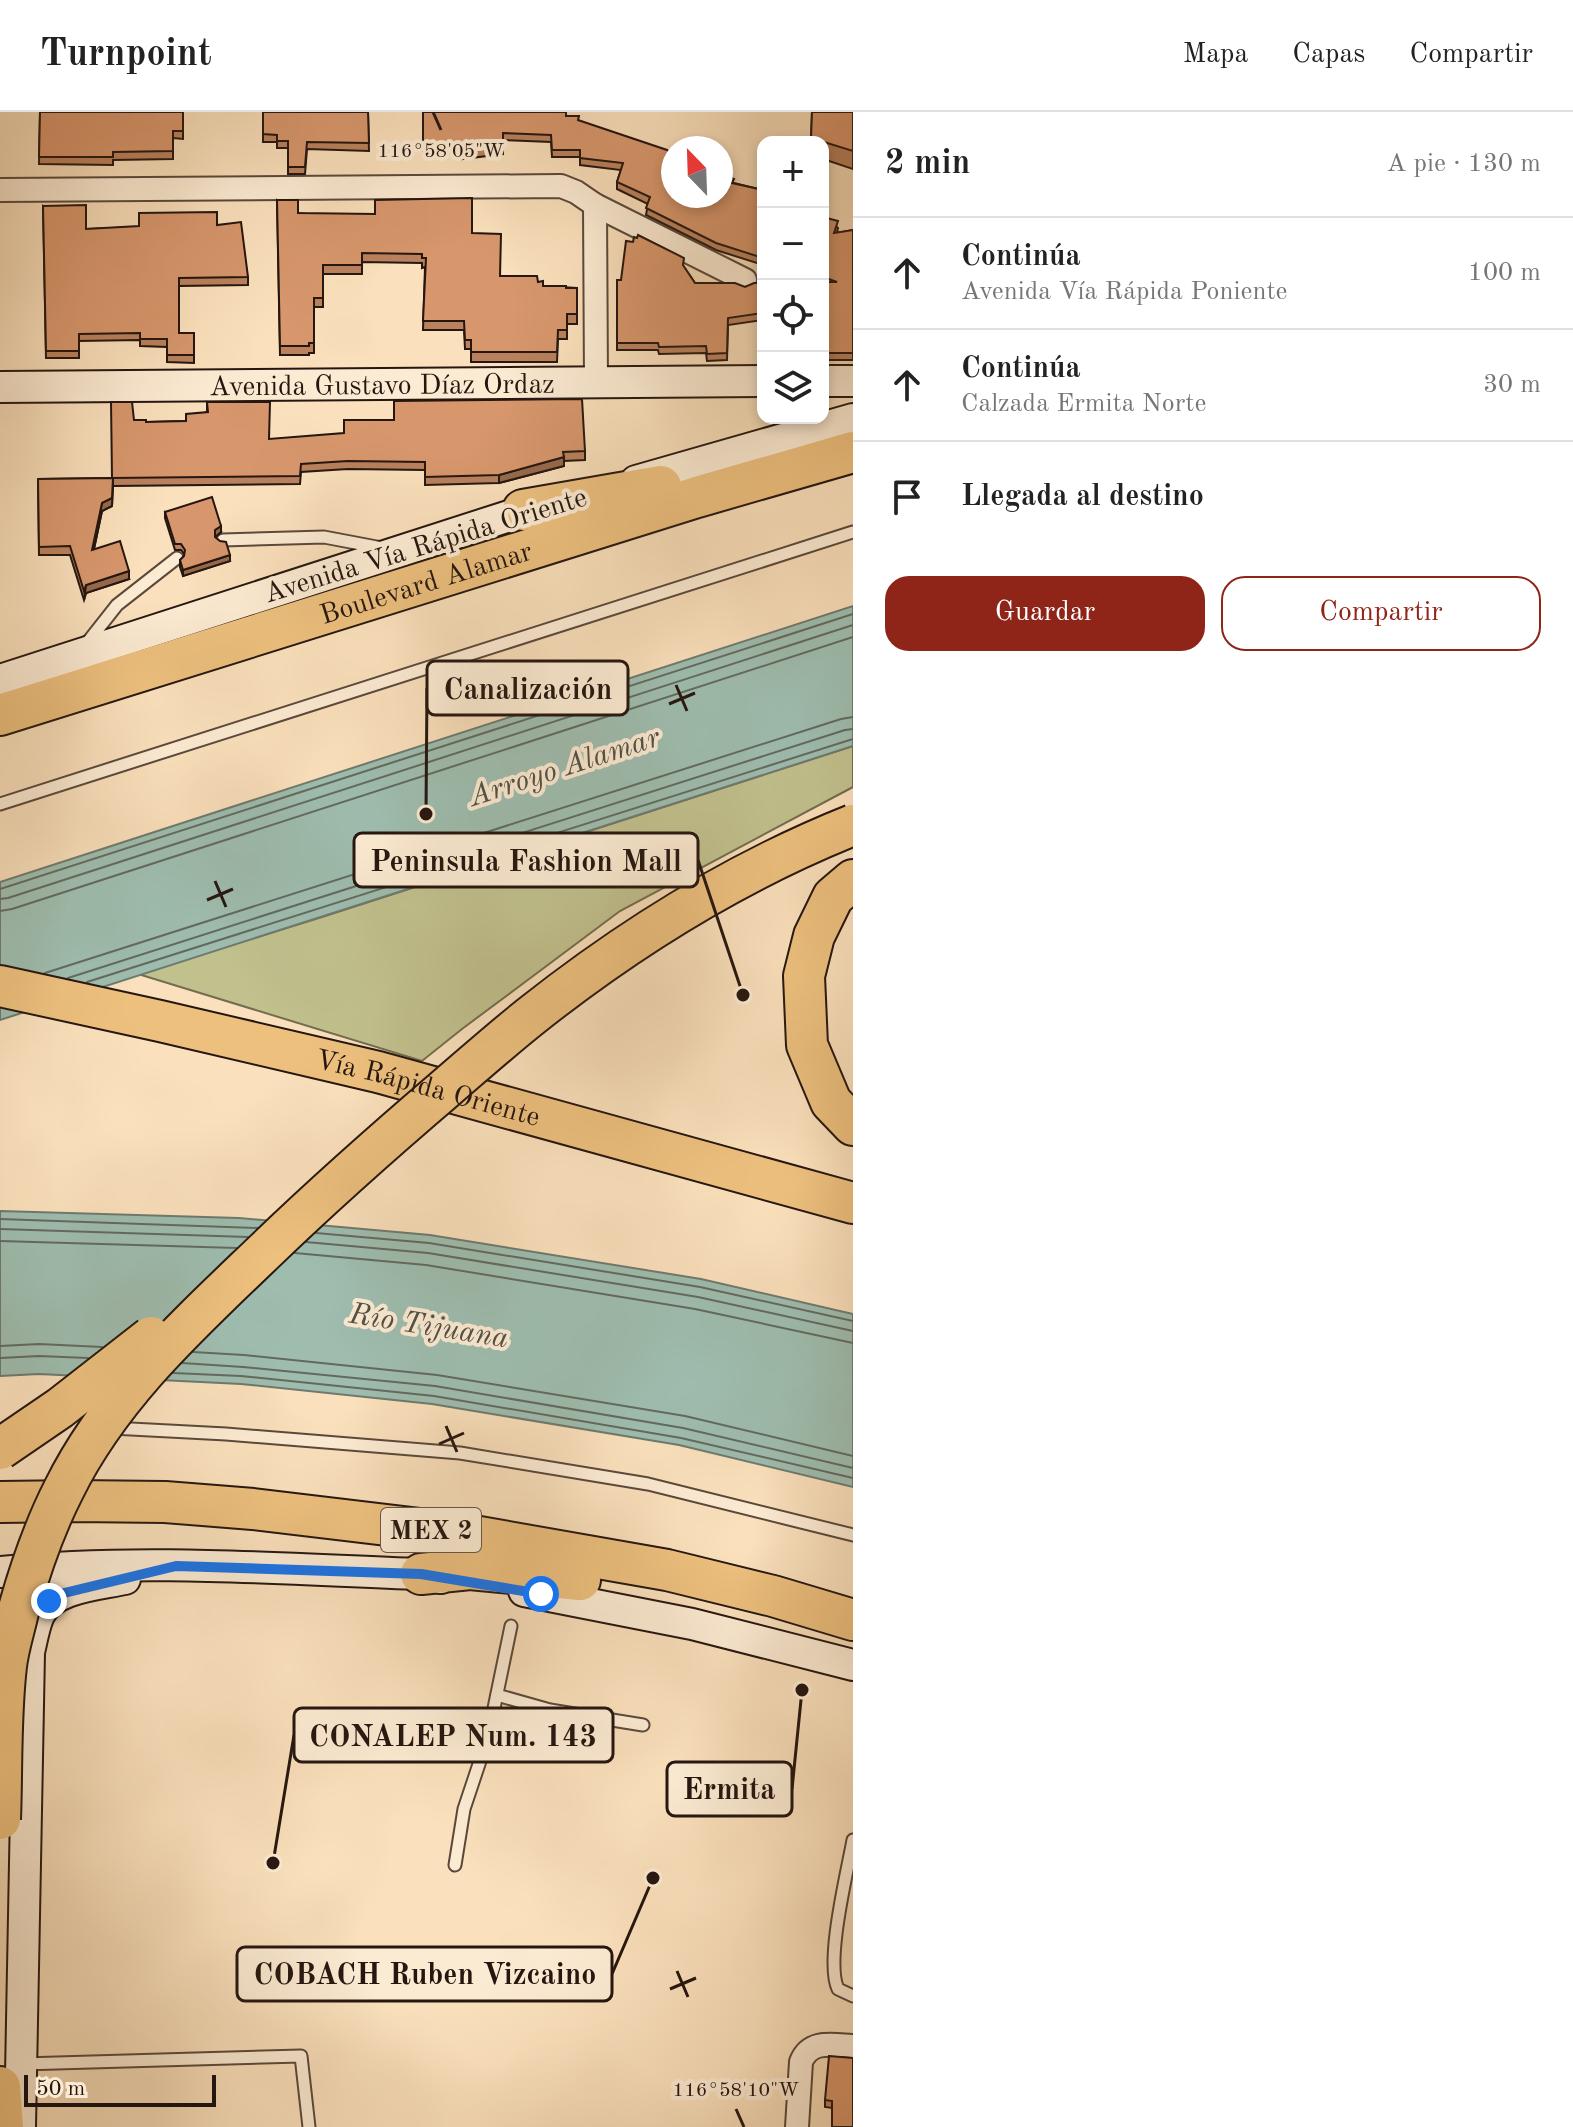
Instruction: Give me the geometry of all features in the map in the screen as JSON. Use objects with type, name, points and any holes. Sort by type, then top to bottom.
[{"type":"highway","points":[[523,510],[846,451]]},
{"type":"highway","name":"Boulevard Alamar","points":[[0,715],[846,451]]},
{"type":"highway","points":[[0,1819],[6,1662],[24,1589],[38,1547],[65,1486],[123,1397],[170,1343],[291,1225],[531,1015],[620,951],[699,900],[853,825]]},
{"type":"highway","points":[[853,880],[833,897],[814,936],[804,976],[807,1045],[831,1102],[853,1125]]},
{"type":"highway","name":"Vía Rápida Oriente","points":[[0,986],[378,1072],[853,1203]]},
{"type":"highway","points":[[764,1177],[853,1188]]},
{"type":"highway","points":[[8,1435],[72,1399],[291,1225]]},
{"type":"highway","name":"MEX 2","points":[[0,1502],[165,1502],[281,1512],[462,1534],[667,1570],[773,1596],[853,1620]]},
{"type":"highway","points":[[421,1574],[470,1569],[715,1597],[773,1596]]},
{"type":"highway","points":[[3,2127],[11,2075]]},
{"type":"main road","name":"Avenida Gustavo Díaz Ordaz","points":[[0,387],[757,381]]},
{"type":"main road","points":[[829,381],[853,381]]},
{"type":"main road","name":"Avenida Vía Rápida Oriente","points":[[0,680],[523,510],[665,474],[853,419]]},
{"type":"main road","points":[[0,1572],[50,1567],[176,1566],[421,1574],[692,1624],[853,1665]]},
{"type":"main road","points":[[20,2127],[11,2075],[29,1652],[38,1617],[49,1601],[60,1594],[176,1566]]},
{"type":"main road","points":[[0,1601],[10,1606],[20,1621],[29,1652]]},
{"type":"street","points":[[0,190],[561,186],[745,280]]},
{"type":"street","points":[[595,205],[596,382]]},
{"type":"street","points":[[797,2127],[804,2054],[822,2045],[853,2046]]},
{"type":"lane","points":[[0,804],[853,532]]},
{"type":"lane","points":[[223,540],[324,537],[399,551]]},
{"type":"lane","points":[[79,653],[117,605],[177,558]]},
{"type":"lane","points":[[8,1435],[60,1425]]},
{"type":"lane","points":[[90,1426],[460,1453],[648,1484],[853,1535]]},
{"type":"lane","points":[[455,1865],[464,1809],[479,1766],[511,1626]]},
{"type":"lane","points":[[497,1695],[550,1710],[643,1725]]},
{"type":"lane","points":[[853,1840],[842,1895],[833,1972],[838,1989],[853,1996]]},
{"type":"lane","points":[[11,2075],[301,2056],[309,2127]]},
{"type":"green space","points":[[853,746],[853,787],[620,911],[422,1061],[138,974],[322,917]]},
{"type":"water","name":"Arroyo Alamar","points":[[853,606],[853,746],[0,1020],[0,882]]},
{"type":"water","name":"Río Tijuana","points":[[0,1211],[239,1218],[430,1235],[701,1279],[853,1314],[853,1487],[679,1445],[432,1404],[241,1384],[39,1374],[0,1376]]},
{"type":"building","points":[[40,112],[183,112],[183,131],[173,131],[173,151],[113,152],[113,157],[39,157]]},
{"type":"building","points":[[263,112],[368,112],[369,143],[307,142],[305,167],[288,167],[288,141],[277,141],[277,135],[263,134]]},
{"type":"building","points":[[423,112],[566,112],[566,116],[579,116],[578,120],[661,148],[661,208],[733,208],[733,183],[757,189],[757,256],[716,243],[646,208],[650,197],[617,182],[623,163],[580,158],[580,150],[552,150],[551,135],[503,133],[503,147],[462,152],[462,146],[423,147]]},
{"type":"building","points":[[812,112],[853,112],[853,151],[829,144],[829,136],[811,136]]},
{"type":"building","points":[[472,198],[472,233],[501,234],[500,276],[537,276],[538,282],[543,281],[543,286],[577,288],[577,314],[567,314],[567,330],[558,330],[557,352],[471,352],[471,340],[465,340],[464,321],[423,321],[426,258],[422,258],[422,254],[362,253],[362,265],[323,265],[323,298],[314,298],[314,343],[309,343],[309,346],[280,346],[277,200],[298,200],[298,213],[375,214],[375,200]]},
{"type":"building","points":[[86,205],[86,229],[139,226],[139,213],[217,212],[217,225],[241,222],[248,277],[179,278],[179,333],[194,333],[194,355],[167,355],[167,339],[140,339],[140,333],[79,334],[79,351],[46,351],[43,206]]},
{"type":"building","points":[[829,219],[838,221],[834,233],[853,230],[853,353],[829,353],[829,282],[837,282],[829,279]]},
{"type":"building","points":[[638,235],[684,258],[683,265],[695,283],[735,283],[745,287],[757,283],[757,314],[728,318],[727,353],[707,354],[706,346],[659,347],[658,343],[617,343],[617,280],[621,280],[626,241],[633,242],[634,237]]},
{"type":"building","points":[[582,399],[585,451],[563,452],[564,457],[499,475],[425,477],[425,462],[348,461],[301,464],[300,476],[112,478],[111,402],[132,402],[134,420],[146,422],[186,421],[186,414],[208,412],[207,402],[270,402],[269,439],[344,433],[344,420],[394,420],[394,401]]},
{"type":"building","points":[[113,478],[112,498],[102,503],[92,550],[120,541],[129,571],[86,585],[84,591],[70,546],[39,547],[38,479]]},
{"type":"building","points":[[212,497],[221,526],[215,530],[215,537],[226,542],[230,555],[183,570],[180,560],[185,550],[181,544],[175,544],[165,512]]},
{"type":"building","points":[[829,2056],[853,2058],[853,2127],[832,2127],[832,2101],[825,2100]]},
{"type":"place","name":"Canalización","points":[[426,814]]},
{"type":"place","name":"Peninsula Fashion Mall","points":[[743,995]]},
{"type":"place","name":"Ermita","points":[[802,1690]]},
{"type":"place","name":"CONALEP Num. 143","points":[[273,1863]]},
{"type":"place","name":"COBACH Ruben Vizcaino","points":[[653,1878]]},
{"type":"route","points":[[49,1601],[60,1594],[176,1566],[421,1574],[541,1594]]}]
